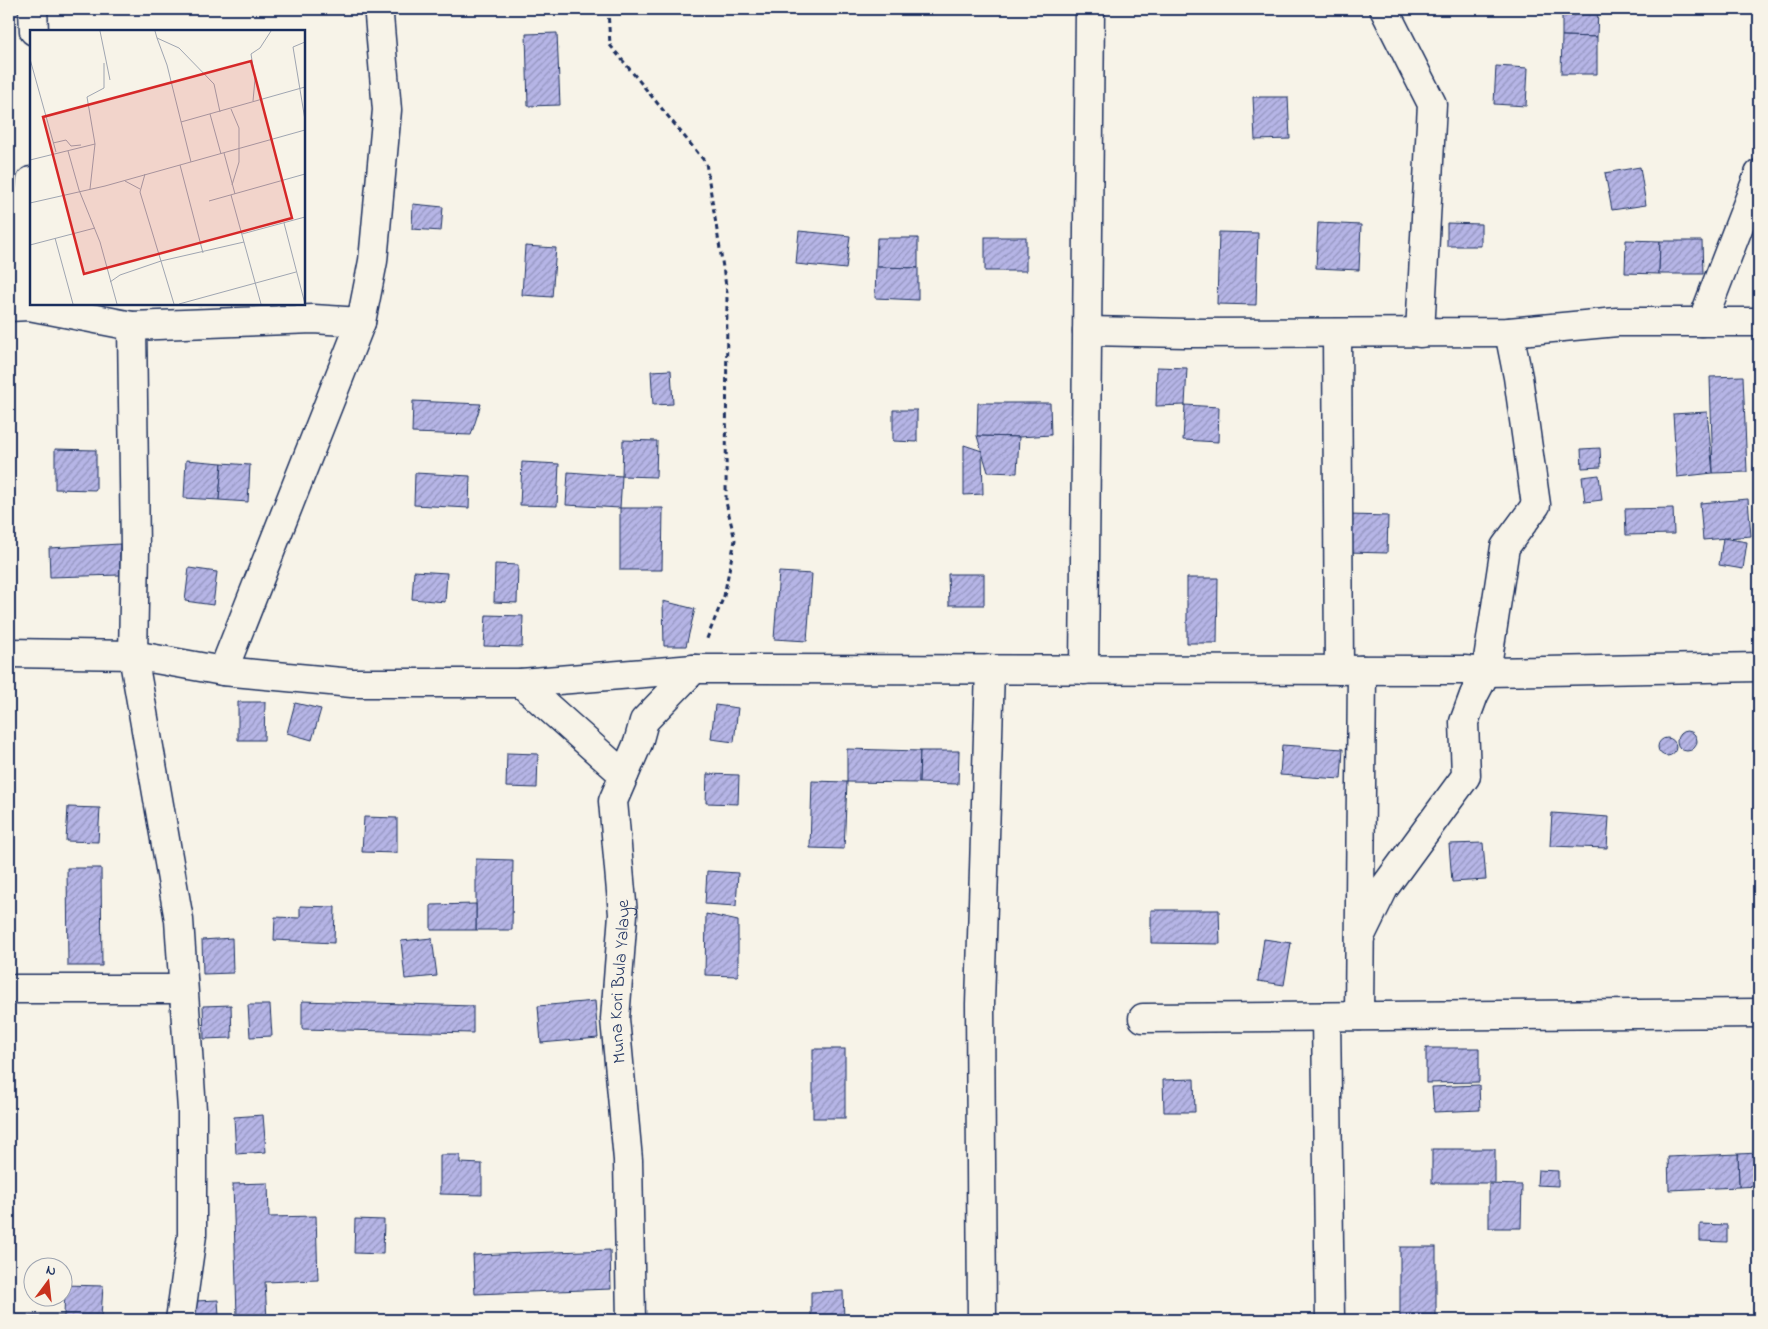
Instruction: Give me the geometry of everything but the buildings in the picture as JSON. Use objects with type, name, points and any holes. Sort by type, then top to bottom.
[{"type":"street","points":[[33,9],[34,30]]},
{"type":"street","points":[[224,671],[361,322],[373,261],[387,110],[379,16],[381,9]]},
{"type":"street","points":[[1084,670],[1090,9]]},
{"type":"street","points":[[1384,9],[1432,104],[1420,332]]},
{"type":"street","points":[[1702,322],[1759,174]]},
{"type":"street","points":[[30,204],[29,228],[19,307],[132,326],[313,319],[361,322]]},
{"type":"street","points":[[241,305],[313,319]]},
{"type":"street","points":[[1087,331],[1186,333],[1509,332],[1617,322],[1759,322]]},
{"type":"street","points":[[132,326],[135,550],[133,655],[179,920],[192,1110],[192,1225],[180,1320]]},
{"type":"street","points":[[1360,937],[1384,888],[1466,776],[1464,722],[1474,695],[1486,672],[1505,547],[1536,505],[1518,377],[1509,332]]},
{"type":"street","points":[[1337,333],[1360,937],[1359,1016]]},
{"type":"street","points":[[9,653],[133,655],[224,671],[352,683],[521,683],[694,669],[1464,670],[1486,672],[1759,666]]},
{"type":"street","name":"Muna Kori Bula Yalaye","points":[[632,1320],[628,1160],[615,1020],[623,914],[613,801],[644,721],[694,669]]},
{"type":"street","points":[[982,1320],[980,1004],[990,669]]},
{"type":"street","points":[[521,683],[624,775]]},
{"type":"street","points":[[9,989],[183,990]]},
{"type":"street","points":[[1143,1018],[1759,1013]]},
{"type":"street","points":[[1326,1016],[1330,1320]]},
{"type":"path","points":[[608,9],[610,45],[706,163],[727,292],[726,502],[735,540],[724,596],[694,669]]}]
